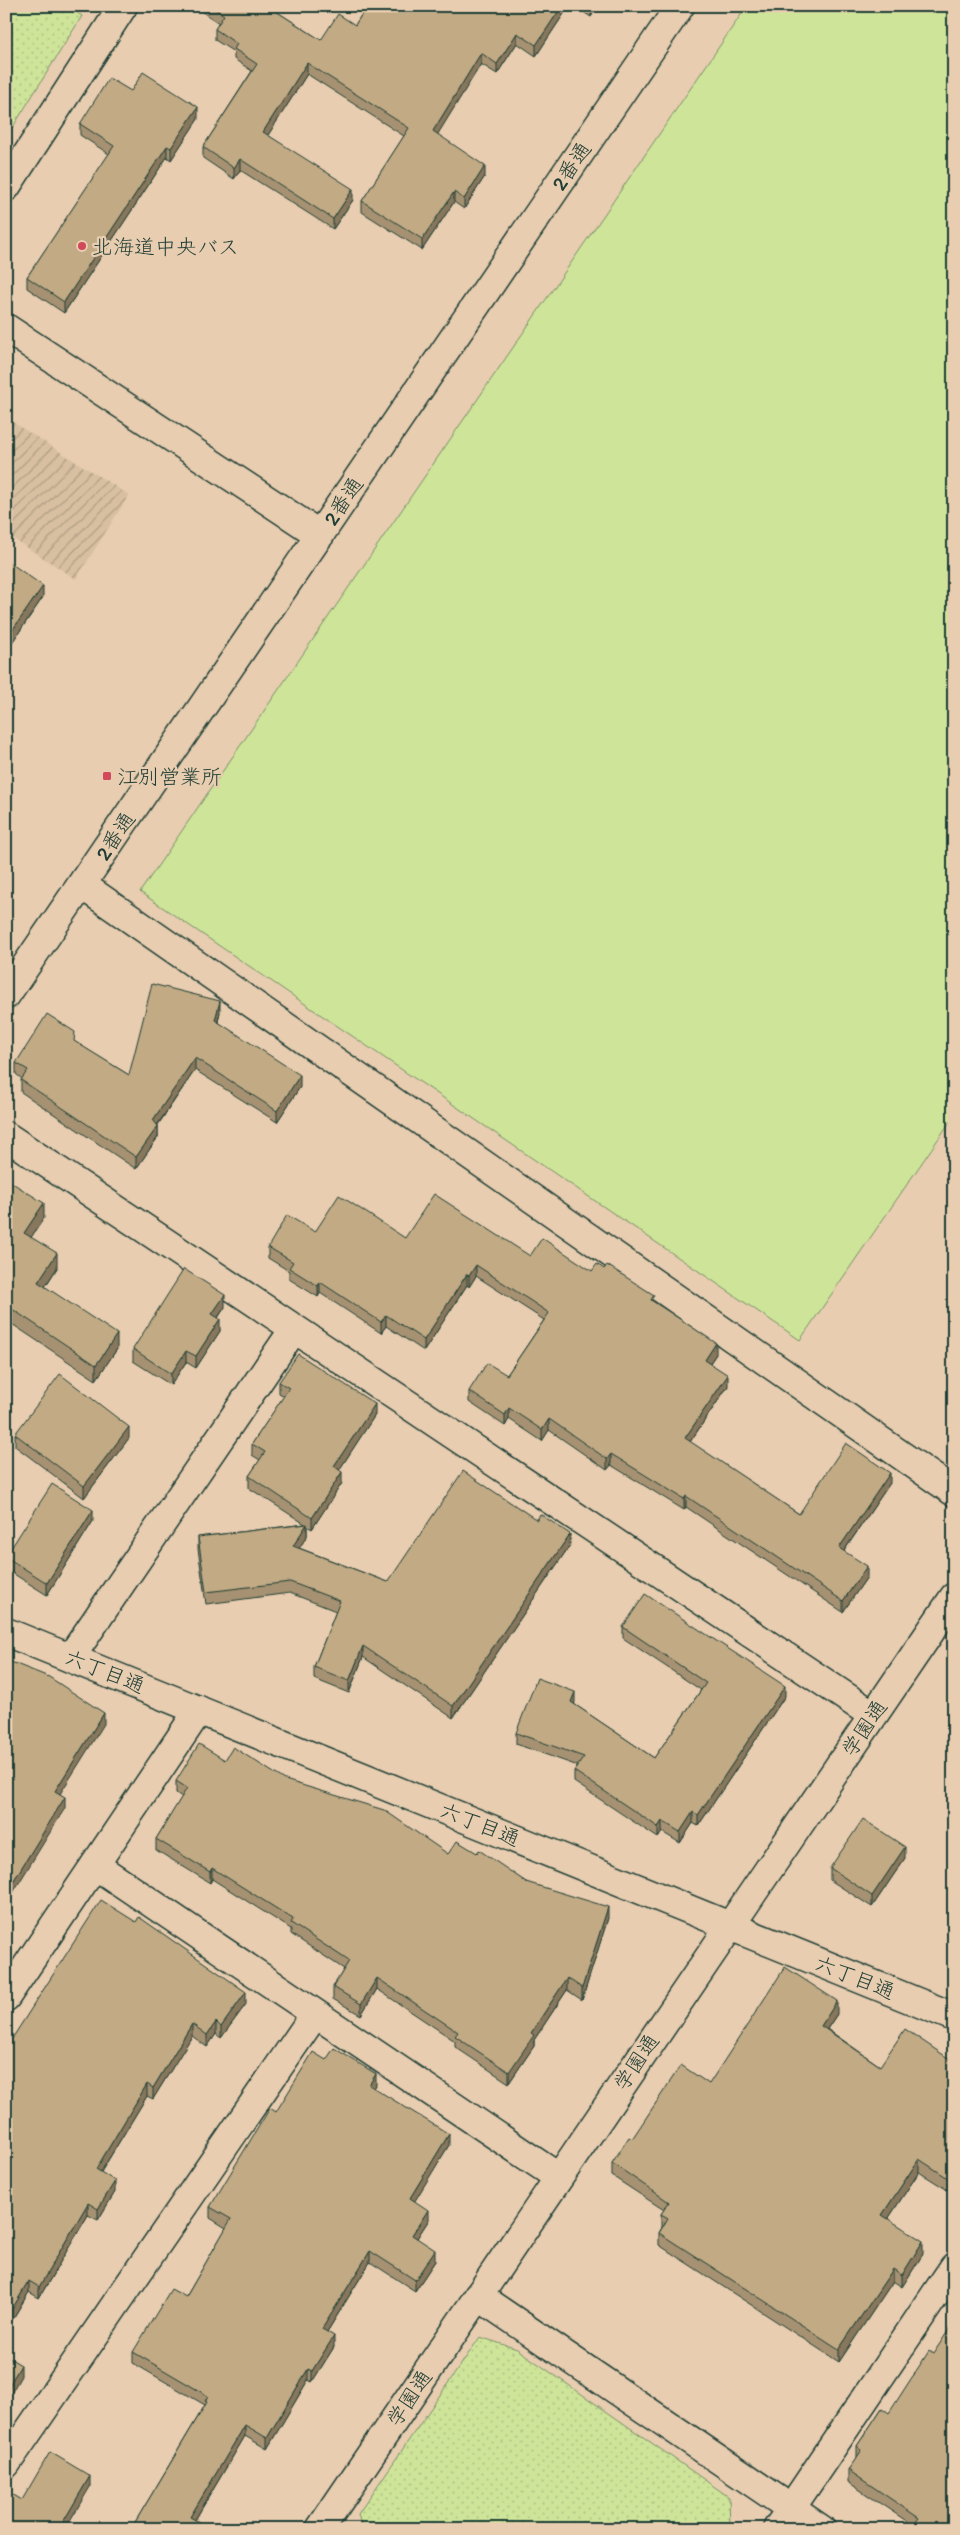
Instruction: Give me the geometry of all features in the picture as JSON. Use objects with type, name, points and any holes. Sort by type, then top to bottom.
[{"type":"street","points":[[6,187],[123,6]]},
{"type":"street","name":"2番通","points":[[6,995],[680,6]]},
{"type":"street","points":[[6,328],[320,535]]},
{"type":"street","points":[[82,885],[954,1492]]},
{"type":"street","points":[[6,1136],[873,1715]]},
{"type":"street","points":[[71,1657],[294,1329]]},
{"type":"street","name":"学園通","points":[[320,2529],[729,1925],[954,1597]]},
{"type":"street","name":"六丁目通","points":[[6,1632],[954,2017]]},
{"type":"street","points":[[6,1997],[199,1710]]},
{"type":"street","points":[[95,1865],[558,2177]]},
{"type":"street","points":[[6,2464],[315,2014]]},
{"type":"street","points":[[784,2519],[954,2267]]},
{"type":"street","points":[[478,2296],[784,2519],[821,2529]]},
{"type":"shaded area","points":[[6,418],[129,495],[76,579],[6,534]]},
{"type":"green space","points":[[6,6],[67,6],[82,16],[6,138]]},
{"type":"green space","points":[[747,6],[954,6],[954,1116],[800,1340],[140,892]]},
{"type":"green space","points":[[480,2337],[517,2349],[729,2497],[730,2529],[362,2528],[358,2514]]},
{"type":"building","points":[[210,6],[268,6],[321,40],[338,14],[355,25],[367,6],[562,6],[536,45],[517,33],[497,64],[481,53],[433,131],[485,166],[464,199],[454,192],[422,239],[362,201],[409,128],[307,63],[263,132],[353,189],[333,219],[240,159],[234,168],[203,147],[257,64],[234,49],[237,44],[215,29],[224,15]]},
{"type":"building","points":[[143,72],[198,107],[171,148],[167,146],[64,302],[27,277],[114,146],[80,124],[109,78],[131,91]]},
{"type":"building","points":[[6,560],[43,586],[9,635],[6,633]]},
{"type":"building","points":[[152,984],[220,1001],[215,1020],[300,1075],[277,1111],[195,1058],[153,1120],[158,1126],[136,1157],[21,1080],[28,1070],[16,1063],[47,1014],[75,1032],[74,1041],[129,1075]]},
{"type":"building","points":[[6,1179],[44,1203],[24,1233],[57,1253],[38,1282],[117,1334],[96,1365],[6,1305]]},
{"type":"building","points":[[434,1194],[530,1256],[542,1238],[592,1271],[597,1264],[604,1269],[607,1265],[654,1295],[651,1300],[716,1343],[705,1360],[728,1375],[685,1438],[799,1514],[846,1443],[890,1473],[839,1548],[867,1566],[843,1601],[686,1496],[684,1499],[611,1454],[607,1459],[549,1419],[542,1430],[509,1408],[505,1415],[469,1391],[487,1363],[507,1375],[549,1313],[476,1265],[469,1276],[467,1274],[424,1340],[386,1315],[381,1322],[320,1282],[318,1286],[289,1268],[293,1262],[268,1247],[287,1215],[315,1232],[339,1195],[405,1238]]},
{"type":"building","points":[[184,1269],[225,1295],[212,1314],[220,1319],[196,1356],[186,1351],[171,1374],[133,1349]]},
{"type":"building","points":[[298,1354],[375,1404],[334,1466],[342,1472],[312,1518],[249,1476],[265,1452],[252,1444],[289,1388],[279,1382]]},
{"type":"building","points":[[60,1374],[129,1427],[84,1486],[15,1434]]},
{"type":"building","points":[[463,1471],[537,1520],[540,1514],[570,1534],[453,1706],[363,1646],[349,1681],[314,1667],[340,1601],[290,1582],[206,1592],[198,1537],[307,1524],[293,1546],[388,1582]]},
{"type":"building","points":[[52,1484],[93,1510],[47,1583],[6,1556]]},
{"type":"building","points":[[645,1594],[785,1686],[698,1815],[693,1812],[680,1832],[662,1821],[658,1827],[574,1771],[584,1757],[516,1733],[537,1678],[575,1692],[571,1702],[654,1758],[706,1683],[623,1627]]},
{"type":"building","points":[[6,1660],[49,1677],[104,1713],[55,1791],[65,1797],[6,1893]]},
{"type":"building","points":[[954,1718],[954,1728],[949,1725]]},
{"type":"building","points":[[199,1744],[225,1760],[233,1747],[285,1780],[384,1810],[448,1854],[457,1841],[477,1853],[479,1850],[526,1882],[608,1907],[582,1988],[567,1978],[531,2033],[534,2035],[509,2072],[455,2036],[458,2032],[377,1978],[361,2004],[333,1987],[349,1961],[291,1923],[293,1919],[212,1868],[210,1872],[156,1839],[187,1788],[176,1781]]},
{"type":"building","points":[[863,1819],[905,1847],[872,1896],[830,1868]]},
{"type":"building","points":[[101,1900],[136,1922],[139,1917],[246,1992],[221,2027],[216,2022],[207,2035],[192,2024],[153,2088],[147,2084],[96,2169],[115,2181],[98,2209],[88,2203],[39,2287],[29,2281],[6,2319],[6,2048]]},
{"type":"building","points":[[785,1967],[837,2001],[821,2026],[880,2066],[905,2029],[954,2062],[954,2182],[919,2159],[882,2215],[923,2241],[902,2275],[893,2269],[839,2349],[659,2233],[668,2218],[661,2214],[669,2202],[612,2163],[629,2137],[632,2139],[681,2065],[709,2084]]},
{"type":"building","points":[[334,2048],[376,2074],[369,2085],[449,2134],[410,2198],[428,2210],[412,2235],[435,2250],[415,2280],[370,2251],[322,2329],[334,2336],[312,2371],[308,2369],[267,2438],[245,2425],[190,2517],[211,2529],[131,2529],[207,2402],[205,2401],[208,2396],[133,2352],[171,2289],[186,2297],[231,2219],[210,2207],[270,2108],[276,2112],[313,2052],[326,2060]]},
{"type":"building","points":[[954,2322],[954,2529],[921,2529],[914,2524],[919,2518],[848,2470],[862,2450],[857,2446],[882,2408],[889,2413],[929,2351],[933,2354]]},
{"type":"building","points":[[6,2356],[21,2365],[6,2390]]},
{"type":"building","points":[[50,2452],[90,2476],[59,2529],[6,2529],[7,2491],[22,2500]]},
{"type":"place","name":"北海道中央バス","points":[[82,246]]},
{"type":"place","name":"江別営業所","points":[[107,776]]}]
